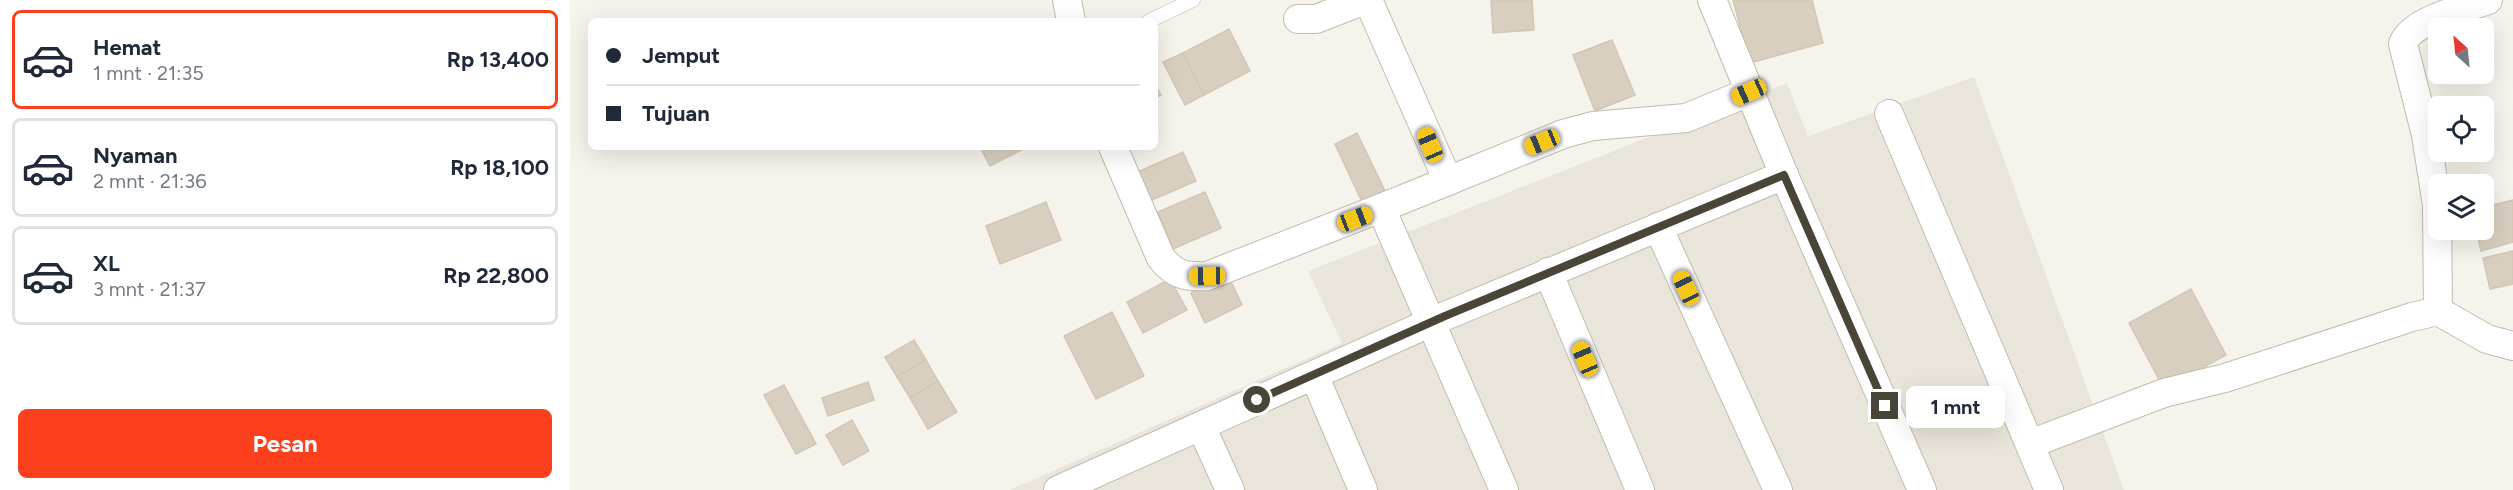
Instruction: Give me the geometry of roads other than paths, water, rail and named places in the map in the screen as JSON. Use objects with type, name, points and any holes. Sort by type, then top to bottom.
[{"type":"street","points":[[1067,0],[1070,18]]},
{"type":"street","points":[[1298,19],[1316,19],[1366,0],[1448,181]]},
{"type":"street","points":[[1712,0],[1784,175],[1922,490]]},
{"type":"street","points":[[2438,311],[2437,205],[2426,135],[2403,44],[2405,37],[2417,27],[2488,0]]},
{"type":"street","points":[[1114,150],[1161,258],[1171,270],[1189,276],[1207,276],[1563,134],[1593,126],[1686,118],[1749,92]]},
{"type":"street","points":[[1888,114],[2049,490]]},
{"type":"street","points":[[1075,486],[1201,426],[1430,323],[1784,175]]},
{"type":"street","points":[[1381,208],[1504,490]]},
{"type":"street","points":[[1658,227],[1778,490]]},
{"type":"street","points":[[1548,272],[1640,490]]},
{"type":"street","points":[[2030,444],[2164,393],[2225,378],[2412,317],[2438,311],[2487,339],[2513,346]]},
{"type":"street","points":[[1314,375],[1363,490]]},
{"type":"street","points":[[1201,426],[1230,490]]},
{"type":"lane","points":[[1155,18],[1193,0]]}]
